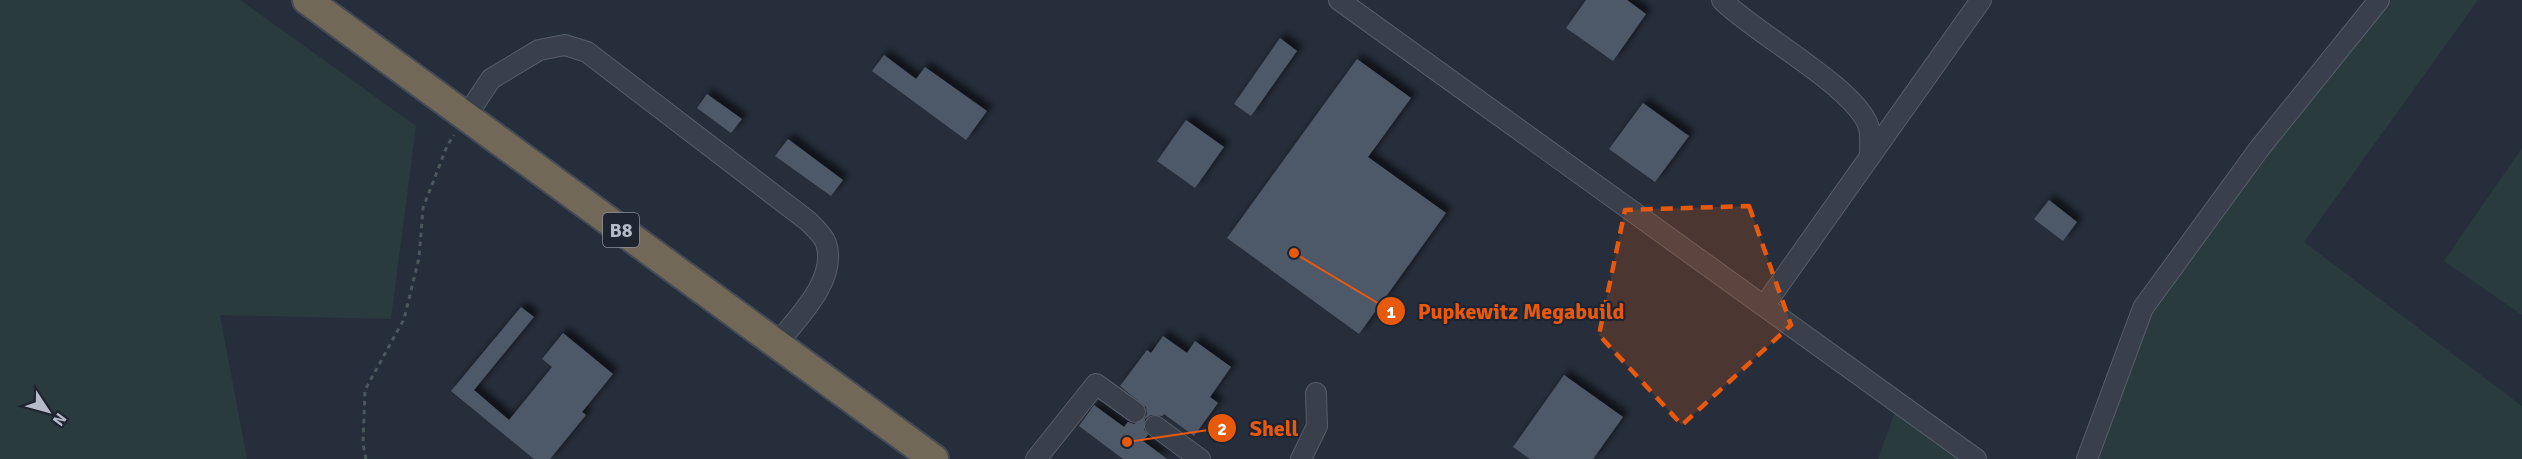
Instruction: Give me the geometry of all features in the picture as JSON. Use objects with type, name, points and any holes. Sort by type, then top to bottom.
[{"type":"highway","name":"B8","points":[[307,0],[934,459]]},
{"type":"street","points":[[1339,0],[1977,459]]},
{"type":"street","points":[[1722,0],[1737,15],[1833,84],[1854,105],[1869,128],[1870,156]]},
{"type":"street","points":[[1764,306],[1981,0]]},
{"type":"street","points":[[2087,459],[2143,308],[2259,149],[2379,0]]},
{"type":"street","points":[[466,115],[491,79],[539,50],[565,45],[587,52],[808,221],[825,240],[829,259],[824,278],[810,302],[776,345]]},
{"type":"street","points":[[1036,459],[1096,384],[1135,412]]},
{"type":"street","points":[[1301,459],[1317,426],[1316,393]]},
{"type":"street","points":[[1155,426],[1200,459]]},
{"type":"path","points":[[366,459],[363,444],[365,390],[404,319],[419,258],[423,208],[447,146],[466,115]]},
{"type":"highlighted area","points":[[1749,206],[1791,325],[1682,425],[1599,335],[1625,210]]},
{"type":"shaded area","points":[[0,0],[240,0],[416,126],[391,319],[220,315],[247,459],[0,459]]},
{"type":"shaded area","points":[[2379,0],[2478,0],[2304,242],[2522,406],[2522,459],[2087,459],[2143,308]]},
{"type":"shaded area","points":[[2522,148],[2522,315],[2444,261]]},
{"type":"shaded area","points":[[1898,403],[1976,459],[1878,459]]},
{"type":"building","points":[[1586,0],[1627,0],[1646,14],[1613,61],[1566,28]]},
{"type":"building","points":[[1280,38],[1297,51],[1251,116],[1234,104]]},
{"type":"building","points":[[884,55],[916,79],[925,67],[987,111],[966,140],[872,71]]},
{"type":"building","points":[[1357,59],[1411,98],[1368,157],[1446,213],[1359,334],[1227,238]]},
{"type":"building","points":[[707,94],[742,119],[731,133],[697,108]]},
{"type":"building","points":[[1643,103],[1689,136],[1655,182],[1609,149]]},
{"type":"building","points":[[1186,120],[1224,147],[1195,188],[1157,161]]},
{"type":"building","points":[[788,139],[843,180],[831,196],[775,156]]},
{"type":"building","points":[[2049,200],[2077,222],[2063,241],[2034,219]]},
{"type":"building","points":[[521,307],[534,317],[474,390],[509,420],[552,367],[542,359],[563,333],[613,374],[582,412],[586,415],[550,459],[534,459],[451,391]]},
{"type":"building","points":[[1163,336],[1187,353],[1195,341],[1231,367],[1210,397],[1218,403],[1194,436],[1164,414],[1162,416],[1151,415],[1145,419],[1144,430],[1148,435],[1143,441],[1167,459],[1123,459],[1079,426],[1094,405],[1124,427],[1128,422],[1134,424],[1144,419],[1147,414],[1146,407],[1120,386],[1147,350],[1151,353]]},
{"type":"building","points":[[1564,375],[1623,417],[1593,459],[1530,459],[1513,447]]},
{"type":"place","name":"Pupkewitz Megabuild","points":[[1294,253]]},
{"type":"place","name":"Shell","points":[[1127,442]]}]
